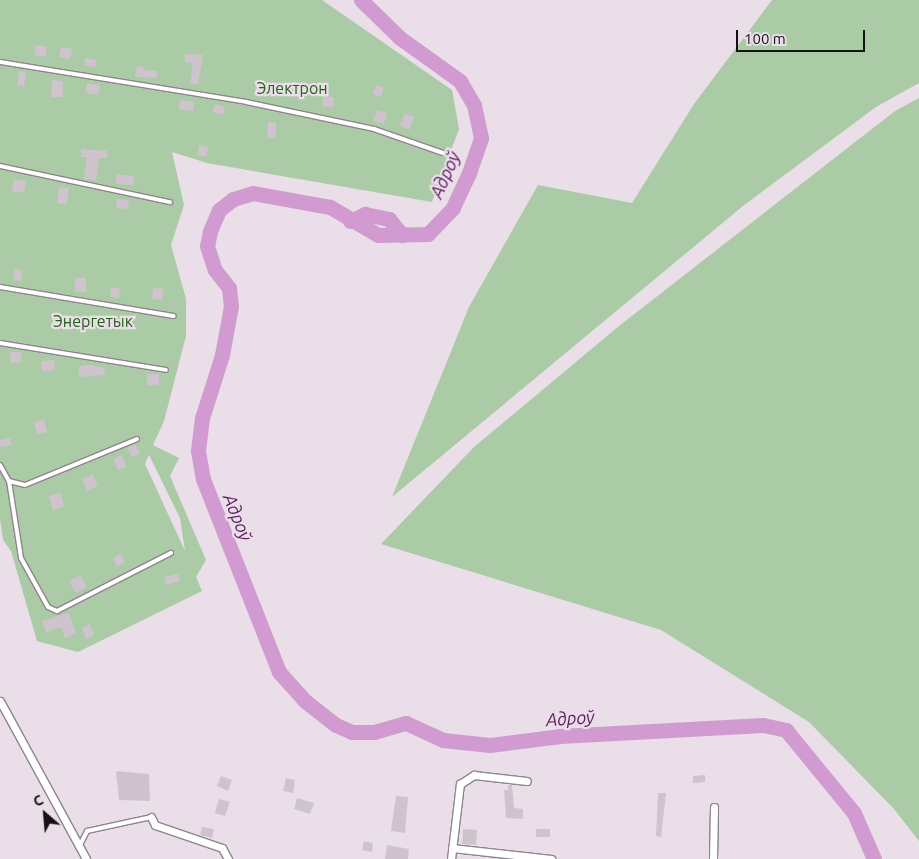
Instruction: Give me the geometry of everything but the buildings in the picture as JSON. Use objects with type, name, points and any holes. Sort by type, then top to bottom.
[{"type":"street","points":[[0,701],[86,859]]},
{"type":"street","points":[[451,859],[460,784],[474,775],[527,782]]},
{"type":"street","points":[[713,859],[714,806]]},
{"type":"street","points":[[151,817],[155,825],[222,848],[228,859]]},
{"type":"street","points":[[452,848],[551,859]]},
{"type":"lane","points":[[0,62],[246,102],[374,130],[443,153]]},
{"type":"lane","points":[[0,166],[170,202]]},
{"type":"lane","points":[[0,287],[174,316]]},
{"type":"lane","points":[[0,343],[166,370]]},
{"type":"lane","points":[[9,481],[25,485],[137,439]]},
{"type":"lane","points":[[0,465],[9,481],[21,558],[48,607],[57,611],[171,553]]},
{"type":"lane","points":[[80,845],[88,830],[151,817]]},
{"type":"green space","points":[[0,0],[322,0],[452,90],[459,129],[432,202],[207,163],[172,152],[184,205],[171,245],[186,299],[186,336],[164,421],[153,445],[179,458],[170,476],[206,560],[196,577],[202,591],[78,652],[37,641],[11,551],[3,540],[0,519]],"holes":[[[149,455],[180,518],[185,551],[145,464]]]},
{"type":"green space","points":[[772,0],[919,0],[919,83],[876,107],[743,206],[392,497],[469,307],[538,185],[632,203],[694,104]]},
{"type":"green space","points":[[919,98],[919,841],[894,809],[809,722],[661,630],[381,544],[474,447],[619,326],[895,111]]},
{"type":"waterway","name":"Адроў","points":[[361,0],[400,38],[460,81],[474,105],[481,138],[469,173],[453,208],[428,234],[378,235],[330,207],[253,193],[233,199],[219,210],[210,231],[207,246],[215,270],[229,288],[231,306],[222,355],[202,418],[198,451],[203,479],[279,672],[305,701],[336,725],[352,732],[374,732],[406,723],[443,740],[490,745],[560,736],[763,725],[786,730],[854,813],[874,859]]},
{"type":"waterway","points":[[350,221],[365,214],[389,219],[402,235]]},
{"type":"park label","name":"Электрон","points":[[292,88]]},
{"type":"park label","name":"Энергетык","points":[[93,321]]}]
